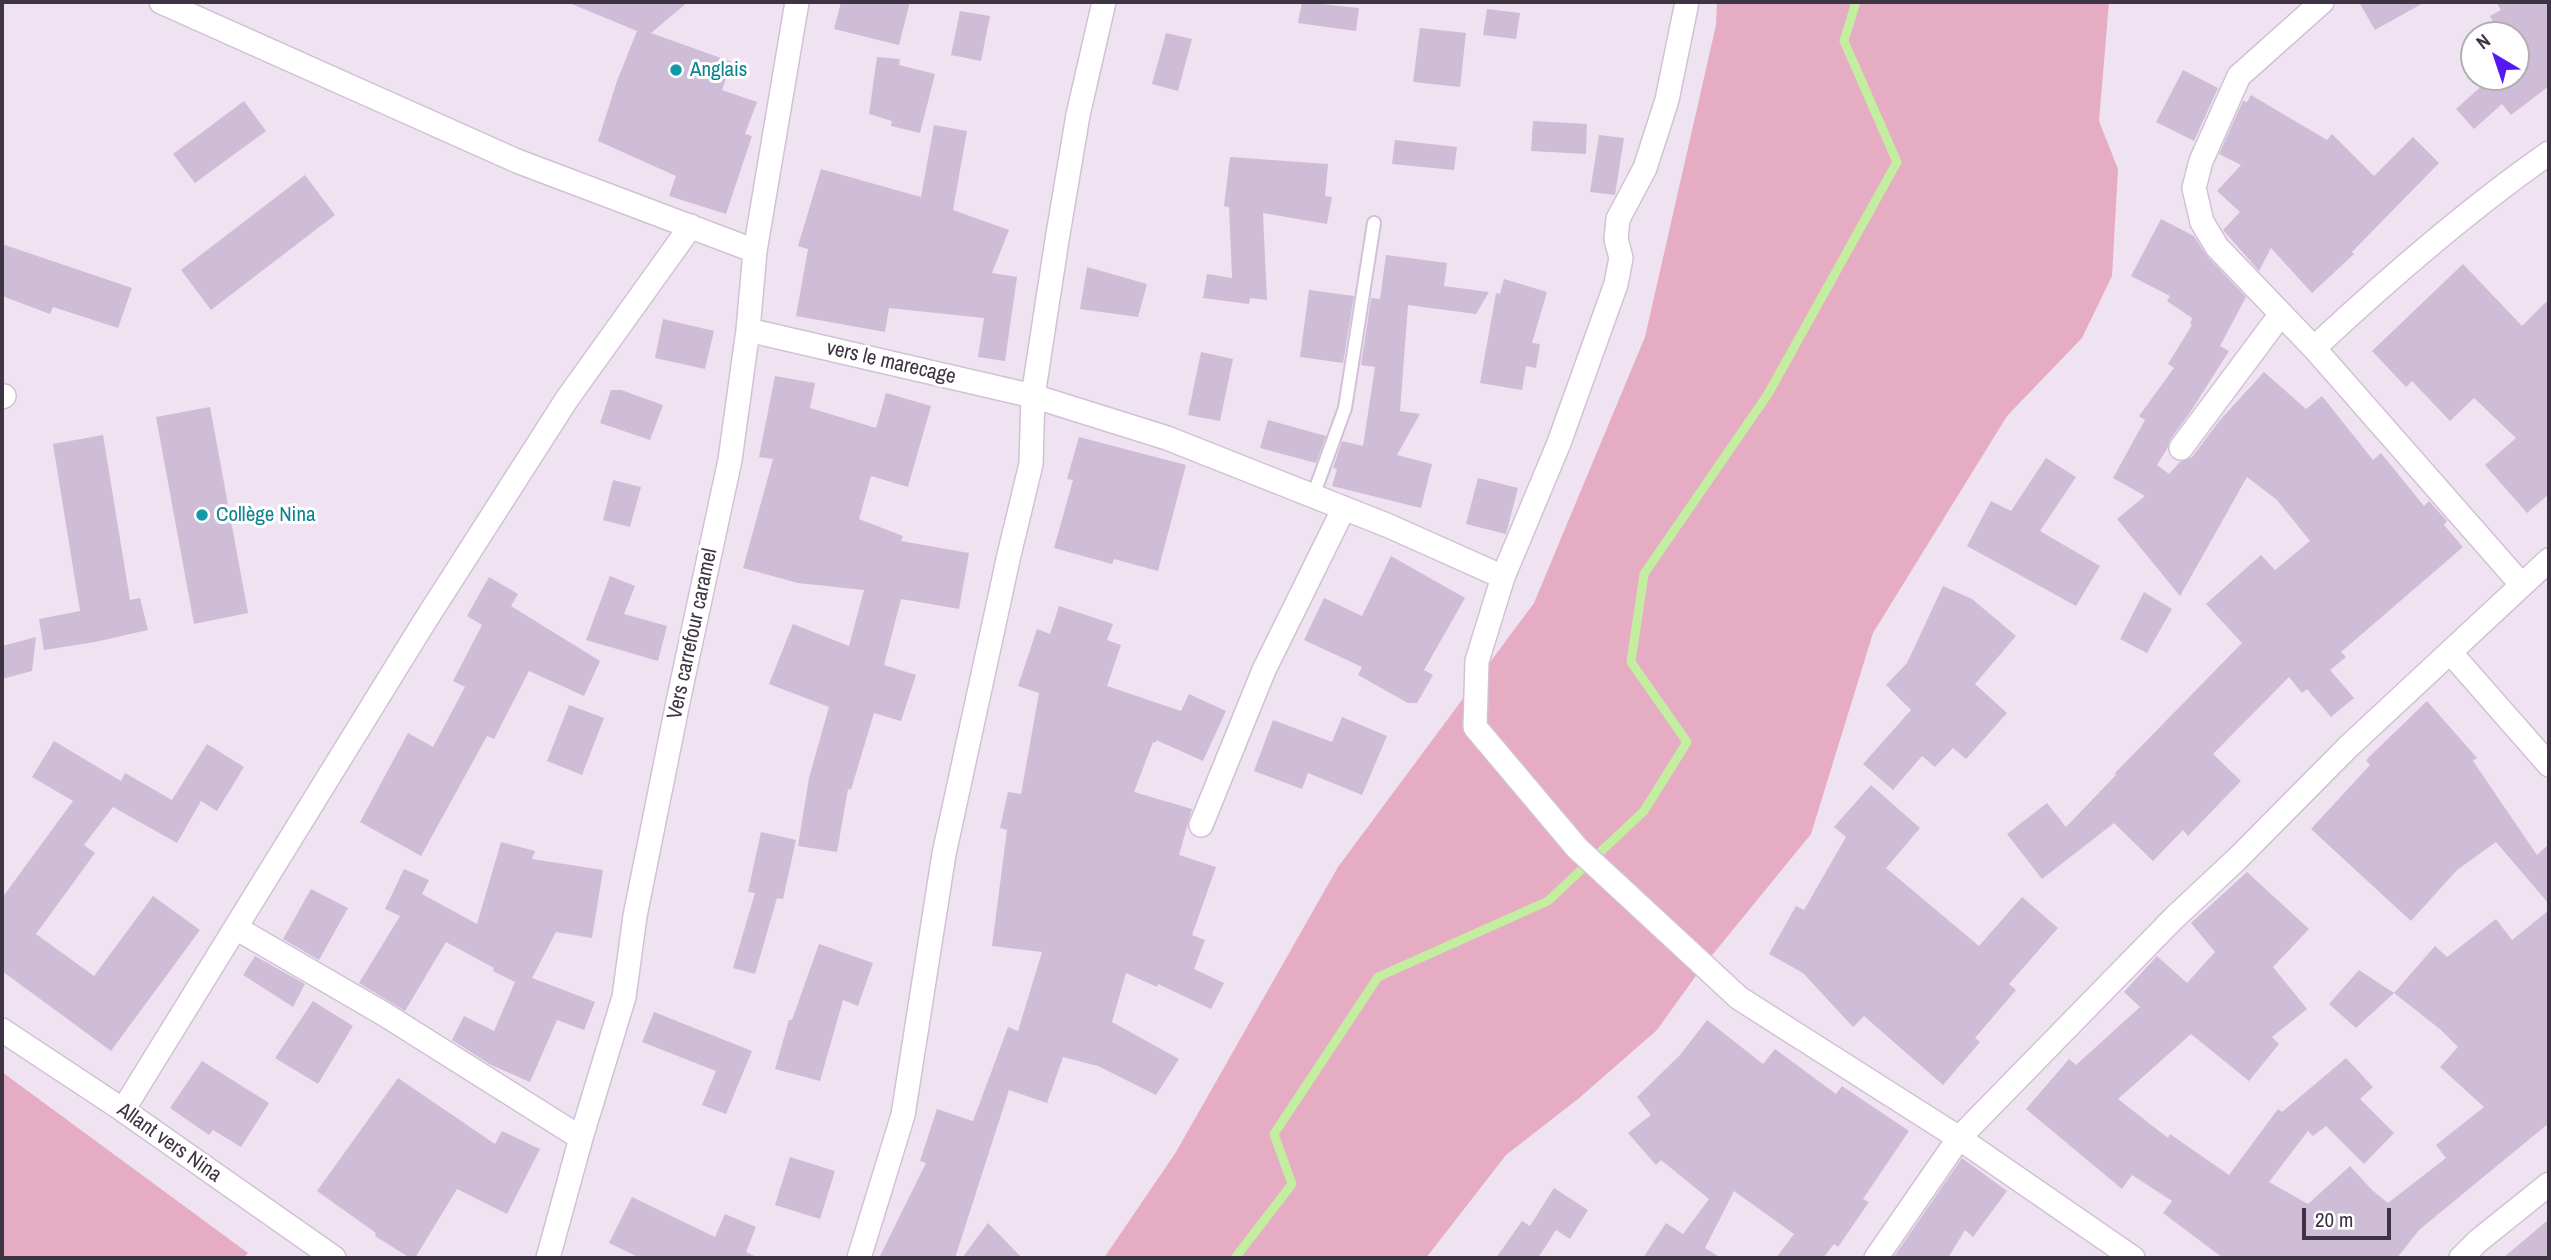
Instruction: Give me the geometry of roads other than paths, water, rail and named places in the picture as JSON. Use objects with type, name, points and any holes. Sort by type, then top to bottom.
[{"type":"street","points":[[161,2],[517,161],[755,251]]},
{"type":"street","name":"Vers carrefour caramel","points":[[548,1258],[624,997],[638,903],[730,460],[748,330],[755,251],[797,2]]},
{"type":"street","points":[[859,1258],[903,1115],[944,854],[1031,464],[1033,397],[1078,115],[1104,2]]},
{"type":"street","points":[[1687,2],[1667,100],[1645,168],[1618,219],[1616,239],[1621,258],[1616,284],[1559,443],[1503,577],[1478,661],[1475,727],[1577,848],[1739,998],[1959,1138],[2133,1258]]},
{"type":"street","points":[[2322,2],[2239,76],[2201,161],[2194,188],[2202,222],[2217,247],[2314,348],[2521,584]]},
{"type":"street","points":[[2314,348],[2443,235],[2508,182],[2549,153]]},
{"type":"street","points":[[123,1110],[424,624],[567,399],[691,226]]},
{"type":"street","points":[[2181,448],[2281,314]]},
{"type":"street","name":"vers le marecage","points":[[748,330],[1033,397],[1167,438],[1344,508],[1503,577]]},
{"type":"street","points":[[1201,825],[1264,670],[1344,508]]},
{"type":"street","points":[[1876,1258],[1959,1138],[2174,918],[2348,747],[2549,560]]},
{"type":"street","points":[[2450,652],[2549,765]]},
{"type":"street","points":[[236,928],[384,1014],[581,1138]]},
{"type":"street","name":"Allant vers Nina","points":[[2,1030],[123,1110],[334,1258]]},
{"type":"street","points":[[2461,1258],[2549,1184]]},
{"type":"lane","points":[[1313,496],[1345,408],[1374,223]]},
{"type":"waterway","points":[[1235,1258],[1292,1184],[1274,1134],[1378,977],[1548,901],[1644,811],[1687,742],[1631,662],[1644,574],[1768,394],[1897,162],[1844,41],[1856,2]]},
{"type":"place","name":"Anglais","points":[[676,70]]},
{"type":"place","name":"Collège Nina","points":[[202,515]]}]
